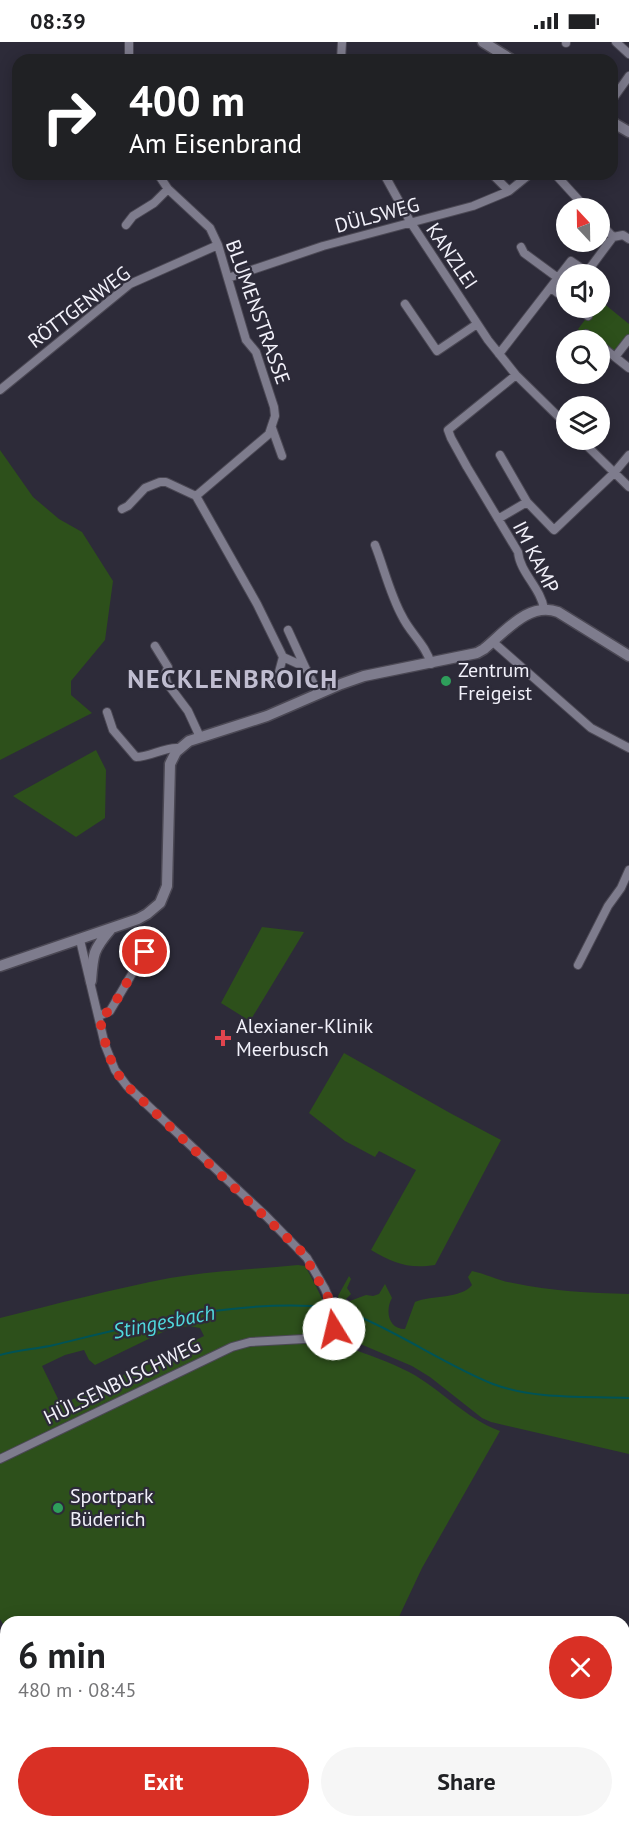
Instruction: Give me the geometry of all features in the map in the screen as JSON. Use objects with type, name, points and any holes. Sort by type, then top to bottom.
[{"type":"main road","points":[[483,42],[502,54]]},
{"type":"main road","points":[[0,966],[110,929],[147,914],[160,903],[167,886],[169,769],[178,748],[186,742],[276,712],[359,678],[477,653],[524,616],[544,609],[558,612],[629,656]]},
{"type":"main road","points":[[91,981],[93,954],[98,943],[110,929]]},
{"type":"street","points":[[616,42],[629,54]]},
{"type":"street","points":[[618,92],[629,76]]},
{"type":"street","name":"BLUMENSTRASSE","points":[[162,180],[168,189],[210,228],[218,245],[246,340],[256,352],[274,407],[275,416],[272,428],[282,456]]},
{"type":"street","name":"KANZLEI","points":[[387,180],[411,223],[477,324],[516,375],[556,414]]},
{"type":"street","points":[[498,180],[509,191]]},
{"type":"street","name":"DÜLSWEG","points":[[228,278],[323,246],[473,206],[509,191],[523,180]]},
{"type":"street","points":[[560,180],[577,198]]},
{"type":"street","points":[[126,225],[132,216],[154,203],[168,189]]},
{"type":"street","points":[[610,234],[613,237]]},
{"type":"street","points":[[593,264],[613,237],[623,235],[629,239]]},
{"type":"street","name":"RÖTTGENWEG","points":[[0,390],[130,284],[218,245]]},
{"type":"street","points":[[521,247],[524,253],[556,277]]},
{"type":"street","points":[[499,354],[556,281]]},
{"type":"street","points":[[551,288],[556,292]]},
{"type":"street","points":[[405,304],[437,351],[477,324]]},
{"type":"street","points":[[615,357],[629,339]]},
{"type":"street","points":[[610,353],[629,368]]},
{"type":"street","name":"IM KAMP","points":[[516,375],[448,430],[519,552],[519,559],[540,594],[544,609]]},
{"type":"street","points":[[196,496],[269,434],[272,428]]},
{"type":"street","points":[[591,450],[629,487]]},
{"type":"street","name":"IM KAMP","points":[[498,519],[527,502],[500,455]]},
{"type":"street","points":[[527,502],[554,530],[629,455]]},
{"type":"street","points":[[122,509],[128,506],[145,488],[159,482],[166,482],[196,496],[257,604],[283,657],[305,667]]},
{"type":"street","points":[[375,545],[396,606],[409,629],[426,650],[431,664]]},
{"type":"street","points":[[288,630],[319,694]]},
{"type":"street","points":[[493,642],[591,728],[629,748]]},
{"type":"street","points":[[155,646],[168,667],[165,675],[167,683],[188,711],[200,737]]},
{"type":"street","points":[[272,684],[279,672],[283,657]]},
{"type":"street","points":[[107,712],[113,730],[136,757],[178,748]]},
{"type":"street","points":[[578,965],[629,870]]},
{"type":"street","points":[[80,940],[99,1016],[110,1011],[145,952],[145,939]]},
{"type":"street","name":"HÜLSENBUSCHWEG","points":[[0,1459],[239,1345],[257,1341],[322,1338],[331,1333],[334,1326],[329,1299],[307,1258],[266,1216],[123,1081],[109,1056],[99,1016]]},
{"type":"green space","points":[[610,309],[629,324],[629,336],[616,355],[610,349],[610,330],[578,329],[586,318],[610,318]]},
{"type":"green space","points":[[0,450],[33,497],[59,519],[82,532],[113,581],[105,640],[71,681],[71,695],[92,713],[0,760]]},
{"type":"green space","points":[[96,750],[106,770],[105,818],[76,837],[13,796]]},
{"type":"green space","points":[[262,927],[304,932],[250,1021],[221,1003]]},
{"type":"green space","points":[[344,1053],[501,1140],[435,1265],[401,1264],[371,1250],[416,1170],[379,1151],[375,1157],[345,1141],[309,1113]]},
{"type":"green space","points":[[305,1266],[323,1300],[337,1335],[239,1347],[341,1340],[348,1347],[409,1372],[465,1412],[500,1431],[422,1568],[399,1616],[0,1616],[0,1318],[170,1278]],"holes":[[[189,1326],[200,1328],[204,1336],[61,1405],[42,1366],[65,1355],[84,1350],[89,1360],[95,1365],[167,1330]]]},
{"type":"green space","points":[[472,1271],[508,1282],[542,1288],[629,1294],[629,1454],[491,1422],[482,1418],[430,1377],[412,1366],[344,1335],[340,1326],[338,1296],[349,1276],[351,1279],[347,1288],[351,1294],[346,1299],[347,1302],[366,1295],[379,1294],[385,1284],[392,1298],[389,1318],[395,1326],[405,1329],[415,1302],[461,1293],[472,1285],[468,1277]]},
{"type":"waterway","name":"Stingesbach","points":[[0,1355],[156,1321],[224,1310],[293,1305],[328,1307]]},
{"type":"waterway","name":"Stingesbach","points":[[338,1308],[386,1329],[477,1377],[509,1389],[543,1395],[629,1398]]},
{"type":"place","name":"Zentrum Freigeist","points":[[446,681]]},
{"type":"place","name":"Alexianer-Klinik Meerbusch","points":[[223,1038]]},
{"type":"place","name":"Sportpark Büderich","points":[[58,1508]]},
{"type":"district","name":"NECKLENBROICH","points":[[233,679]]},
{"type":"route","points":[[145,952],[110,1011],[99,1016],[105,1045],[115,1070],[127,1086],[303,1253],[325,1289],[334,1319],[334,1329]]}]
